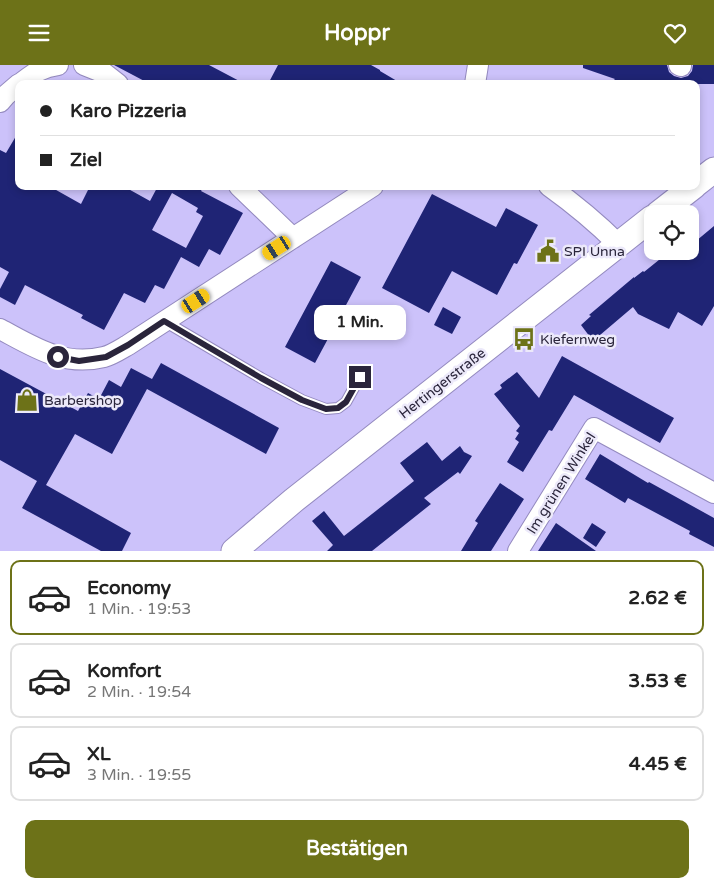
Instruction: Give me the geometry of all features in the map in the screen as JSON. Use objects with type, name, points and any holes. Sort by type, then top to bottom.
[{"type":"street","points":[[24,80],[46,67],[58,65]]},
{"type":"street","points":[[84,65],[104,73],[113,80]]},
{"type":"street","points":[[476,80],[478,65]]},
{"type":"street","points":[[0,101],[15,87]]},
{"type":"street","points":[[700,181],[714,171]]},
{"type":"street","points":[[243,190],[293,238]]},
{"type":"street","points":[[0,329],[40,350],[58,357],[79,361],[106,357],[128,345],[367,190]]},
{"type":"street","points":[[554,190],[599,225],[618,244]]},
{"type":"street","points":[[669,205],[689,190]]},
{"type":"street","name":"Hertingerstraße","points":[[234,551],[294,500],[644,224]]},
{"type":"street","name":"Im grünen Winkel","points":[[518,551],[594,428],[714,493]]},
{"type":"lane","points":[[164,321],[261,378],[302,400],[326,409],[338,408],[346,402],[360,377]]},
{"type":"building","points":[[114,65],[209,65],[237,80],[142,80]]},
{"type":"building","points":[[278,65],[371,65],[395,80],[270,80]]},
{"type":"building","points":[[583,65],[667,65],[669,72],[681,78],[688,76],[692,71],[693,65],[714,65],[714,84],[700,84],[700,80],[614,80],[583,68]]},
{"type":"building","points":[[15,138],[15,190],[56,190],[81,204],[88,190],[130,190],[150,201],[156,190],[202,190],[243,213],[220,255],[209,249],[199,267],[181,257],[164,289],[155,285],[145,303],[124,293],[104,330],[81,318],[83,315],[25,285],[15,305],[0,297],[0,289],[9,272],[0,267],[0,150],[6,153]],"holes":[[[172,193],[198,208],[196,212],[203,216],[186,248],[152,230]]]},
{"type":"building","points":[[432,194],[496,227],[506,208],[538,225],[517,264],[514,263],[497,295],[452,271],[429,313],[382,288]]},
{"type":"building","points":[[714,226],[714,306],[702,326],[678,312],[669,329],[638,314],[633,307],[593,341],[581,325],[591,316],[589,315],[634,277],[644,272],[659,260],[699,260],[699,238]]},
{"type":"building","points":[[331,261],[361,277],[315,363],[285,347]]},
{"type":"building","points":[[443,307],[461,317],[452,334],[434,325]]},
{"type":"building","points":[[562,356],[674,418],[660,443],[574,395],[552,431],[549,430],[523,472],[507,462],[519,442],[515,439],[519,433],[516,431],[520,426],[494,394],[502,388],[500,385],[517,372],[539,398]]},
{"type":"building","points":[[161,363],[279,428],[266,454],[147,389],[112,454],[75,434],[46,485],[131,533],[122,551],[101,551],[22,508],[37,481],[0,460],[0,369],[78,411],[88,393],[99,399],[109,380],[121,387],[131,368],[152,379]]},
{"type":"building","points":[[427,442],[442,461],[460,446],[464,452],[472,456],[460,474],[458,472],[424,498],[431,504],[372,551],[327,551],[333,545],[312,521],[324,511],[344,536],[414,481],[400,463]]},
{"type":"building","points":[[600,454],[648,483],[714,518],[714,547],[689,534],[690,531],[628,498],[625,503],[585,479]]},
{"type":"building","points":[[500,483],[524,499],[491,551],[461,551],[478,523],[475,521]]},
{"type":"building","points":[[556,523],[596,551],[538,551]]},
{"type":"building","points":[[592,523],[606,532],[596,547],[583,538]]},
{"type":"place","name":"SPI Unna","points":[[548,251]]},
{"type":"place","name":"Kiefernweg","points":[[524,339]]},
{"type":"place","name":"Barbershop","points":[[27,400]]},
{"type":"route","points":[[58,357],[79,361],[106,357],[164,321],[261,378],[302,400],[326,409],[338,408],[346,402],[360,377]]}]
